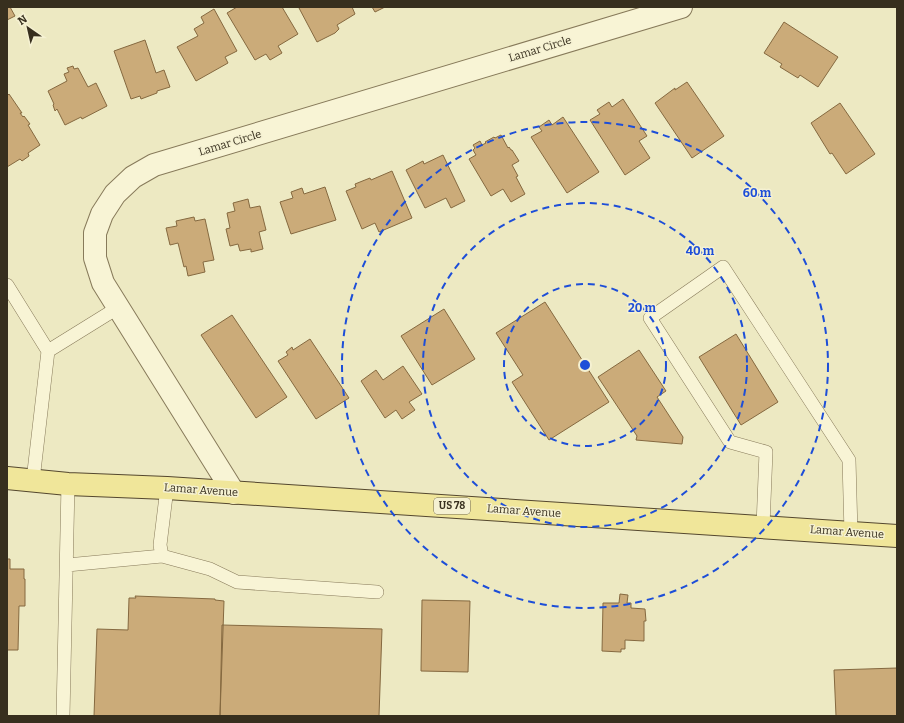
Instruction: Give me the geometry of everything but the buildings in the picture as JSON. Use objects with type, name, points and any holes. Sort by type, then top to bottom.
[{"type":"main road","name":"Lamar Avenue","points":[[7,478],[68,484],[167,488],[897,536]]},
{"type":"street","name":"Lamar Circle","points":[[234,493],[103,283],[95,258],[95,233],[102,214],[115,194],[133,177],[154,165],[681,7]]},
{"type":"lane","points":[[763,526],[766,452],[730,442],[650,318],[723,267],[849,460],[851,533]]},
{"type":"lane","points":[[7,285],[48,350],[32,480]]},
{"type":"lane","points":[[48,350],[119,307]]},
{"type":"lane","points":[[63,716],[68,484]]},
{"type":"lane","points":[[162,556],[160,545],[167,488]]},
{"type":"lane","points":[[67,565],[162,556],[210,568],[237,582],[377,592]]}]
